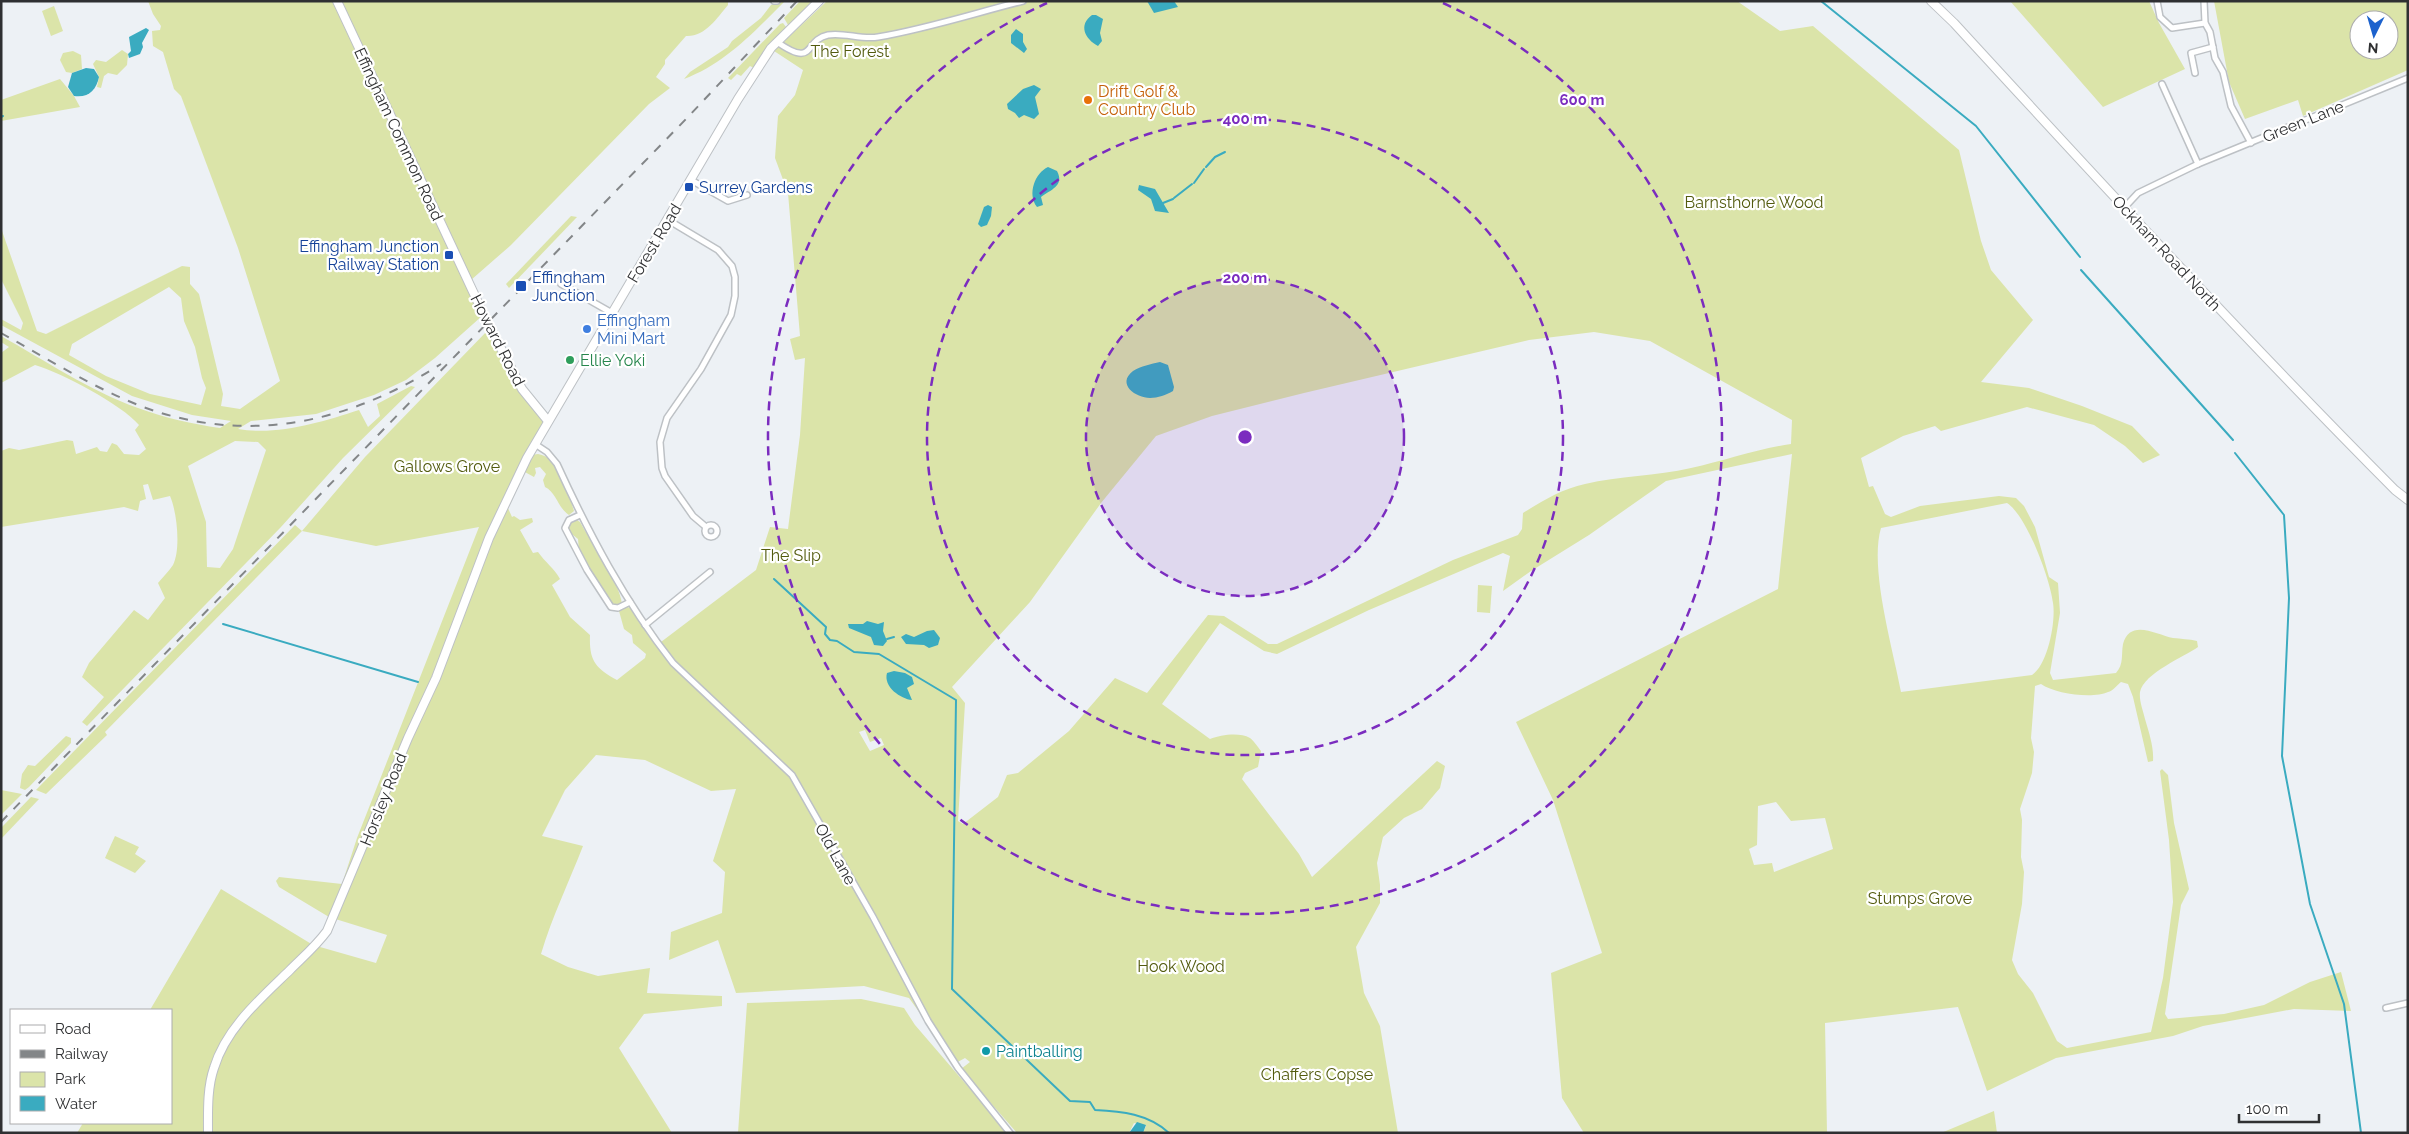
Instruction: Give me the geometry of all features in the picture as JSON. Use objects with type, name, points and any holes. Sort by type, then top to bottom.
[{"type":"street","name":"Effingham Common Road","points":[[337,1],[462,268]]},
{"type":"street","name":"Forest Road","points":[[536,444],[738,99],[777,42],[818,1]]},
{"type":"street","points":[[777,42],[789,50],[800,54],[806,52],[827,35],[879,37],[1023,1]]},
{"type":"street","name":"Ockham Road North","points":[[1931,1],[1954,23],[2124,208],[2305,399],[2395,490],[2408,500]]},
{"type":"street","points":[[2157,1],[2160,17],[2172,28],[2205,23]]},
{"type":"street","points":[[2204,1],[2205,23],[2210,32],[2213,47],[2223,72],[2231,106],[2251,143]]},
{"type":"street","points":[[2195,73],[2191,53],[2213,47]]},
{"type":"street","name":"Green Lane","points":[[2124,208],[2138,193],[2198,164],[2408,78]]},
{"type":"street","points":[[2162,84],[2198,164]]},
{"type":"street","points":[[690,180],[728,201],[747,195]]},
{"type":"street","points":[[668,220],[718,250],[732,266],[735,277],[735,296],[731,315],[701,369],[667,418],[660,442],[662,468],[665,476],[693,516],[706,527]]},
{"type":"street","name":"Howard Road","points":[[462,268],[522,389],[548,421]]},
{"type":"street","points":[[561,284],[612,313]]},
{"type":"street","points":[[538,408],[553,413]]},
{"type":"street","name":"Old Lane","points":[[536,444],[547,452],[557,464],[597,548],[630,602],[673,663],[792,775],[873,917],[928,1021],[958,1068],[1010,1133]]},
{"type":"street","name":"Horsley Road","points":[[208,1133],[208,1105],[213,1068],[226,1039],[251,1009],[312,949],[327,931],[408,738],[436,678],[489,538],[536,444]]},
{"type":"street","points":[[580,515],[570,520],[565,528],[587,570],[611,607],[618,608],[630,602]]},
{"type":"street","points":[[645,624],[710,572]]},
{"type":"street","points":[[2386,1008],[2408,1003]]},
{"type":"green space","points":[[148,1],[728,1],[728,5],[710,26],[699,33],[686,36],[665,60],[665,64],[656,77],[670,88],[649,104],[511,245],[471,280],[482,316],[435,358],[406,380],[374,395],[316,414],[251,421],[238,429],[268,431],[299,427],[359,410],[368,427],[380,416],[377,404],[411,386],[415,387],[343,458],[281,527],[87,726],[82,722],[104,697],[82,677],[89,663],[134,610],[148,620],[165,598],[158,583],[173,565],[177,550],[175,511],[170,496],[153,500],[148,484],[143,485],[146,499],[140,501],[138,511],[124,507],[1,527],[1,451],[9,448],[19,450],[67,440],[73,441],[76,454],[97,447],[100,451],[107,452],[112,443],[117,445],[124,454],[139,455],[146,449],[135,430],[139,425],[130,417],[90,390],[60,375],[35,365],[1,383],[1,353],[9,347],[1,342],[1,336],[85,384],[138,408],[199,425],[220,428],[231,421],[192,415],[132,396],[1,325],[1,319],[21,330],[23,323],[1,279],[1,228],[37,331],[46,334],[182,266],[190,267],[190,284],[199,294],[223,394],[221,406],[240,409],[280,381],[238,248],[181,96],[174,89],[163,52],[153,46],[152,31],[160,30],[161,26],[153,14]],"holes":[[[169,287],[181,298],[184,321],[195,347],[206,388],[201,405],[150,394],[106,376],[69,355],[72,344]],[[235,441],[258,442],[266,450],[233,549],[220,568],[207,567],[206,522],[188,466]]]},
{"type":"green space","points":[[785,1],[739,46],[713,65],[684,79],[690,72],[728,47],[732,41],[761,18],[771,5]]},
{"type":"green space","points":[[800,1],[815,1],[788,25],[784,18]]},
{"type":"green space","points":[[827,1],[1737,1],[1780,31],[1813,26],[1959,150],[1981,241],[1991,270],[2033,320],[1981,382],[2029,388],[2132,426],[2160,455],[2143,463],[2125,446],[2094,425],[2027,407],[1941,431],[1935,426],[1903,436],[1861,458],[1869,487],[1873,486],[1885,514],[1891,517],[1920,506],[1999,496],[2016,498],[2024,506],[2035,527],[2049,577],[2058,583],[2060,613],[2050,673],[2053,680],[2116,673],[2119,670],[2123,644],[2127,636],[2138,630],[2197,641],[2198,647],[2156,672],[2143,685],[2140,692],[2152,745],[2153,761],[2148,762],[2133,697],[2128,684],[2121,682],[2110,691],[2093,695],[2064,693],[2047,688],[2041,684],[2035,686],[2031,738],[2034,752],[2032,773],[2020,809],[2022,820],[2021,857],[2024,872],[2022,904],[2012,960],[2018,974],[2033,993],[2057,1041],[2067,1048],[2151,1032],[2163,978],[2173,902],[2169,840],[2160,771],[2162,769],[2168,775],[2174,823],[2189,889],[2181,905],[2165,1014],[2168,1019],[2224,1014],[2264,1005],[2310,982],[2341,972],[2351,1011],[2294,1009],[2203,1026],[2173,1036],[2056,1058],[1987,1091],[1958,1007],[1825,1023],[1827,1133],[1584,1133],[1562,1098],[1551,973],[1602,953],[1553,800],[1516,722],[1778,589],[1792,454],[1666,481],[1589,535],[1503,591],[1510,556],[1503,553],[1369,610],[1277,654],[1264,651],[1220,623],[1162,704],[1210,739],[1225,735],[1235,735],[1246,736],[1254,742],[1261,751],[1258,767],[1245,773],[1242,779],[1299,854],[1312,877],[1437,761],[1445,766],[1440,788],[1422,809],[1404,818],[1383,837],[1377,863],[1380,903],[1356,947],[1364,993],[1380,1026],[1398,1133],[1143,1133],[1146,1126],[1134,1123],[1129,1133],[1017,1133],[961,1069],[970,1062],[965,1058],[956,1063],[909,998],[864,986],[736,993],[718,940],[669,960],[671,932],[722,913],[725,872],[713,861],[736,789],[711,791],[645,760],[596,755],[565,790],[542,836],[583,846],[555,913],[541,954],[568,967],[598,976],[650,968],[647,993],[722,996],[722,1006],[644,1014],[619,1048],[672,1133],[77,1133],[82,1124],[172,1124],[172,1009],[151,1009],[221,889],[313,945],[376,963],[387,935],[329,917],[279,887],[276,881],[279,877],[342,884],[357,838],[479,527],[376,546],[302,531],[365,457],[488,330],[542,419],[543,424],[507,506],[512,517],[514,516],[520,520],[532,518],[533,522],[520,530],[533,553],[538,552],[560,579],[552,585],[570,617],[590,635],[592,657],[603,671],[617,680],[645,658],[646,654],[633,643],[632,635],[624,629],[619,611],[627,607],[632,608],[657,645],[756,570],[770,527],[788,529],[800,435],[805,358],[795,360],[790,339],[800,336],[788,193],[775,158],[778,116],[795,95],[803,70],[774,51]],"holes":[[[1594,332],[1650,341],[1792,420],[1791,444],[1691,468],[1598,481],[1560,492],[1523,513],[1522,529],[1518,535],[1453,560],[1277,644],[1268,644],[1224,616],[1208,615],[1147,693],[1115,678],[1069,731],[1018,773],[1007,775],[998,797],[963,824],[958,821],[965,703],[952,687],[1030,602],[1101,503],[1156,436],[1212,416],[1304,393],[1529,340]],[[2007,503],[2015,510],[2030,534],[2051,592],[2054,611],[2052,631],[2050,642],[2038,670],[2032,675],[1901,692],[1880,586],[1878,545],[1881,528]],[[865,730],[870,742],[881,738],[884,745],[870,751],[859,732]],[[1776,802],[1791,821],[1825,818],[1833,849],[1774,872],[1772,863],[1754,865],[1749,849],[1757,845],[1758,806]]]},
{"type":"green space","points":[[2010,1],[2149,1],[2185,69],[2103,107]]},
{"type":"green space","points":[[2214,1],[2408,1],[2408,70],[2303,116],[2298,100],[2245,119],[2229,82]]},
{"type":"green space","points":[[54,6],[63,31],[51,36],[42,11]]},
{"type":"green space","points":[[783,23],[786,27],[766,48],[754,68],[750,66],[741,76],[737,74],[731,80],[728,78],[780,24]]},
{"type":"green space","points":[[122,50],[128,54],[127,65],[117,75],[108,73],[104,76],[101,88],[97,87],[99,77],[93,64],[96,60],[106,62]]},
{"type":"green space","points":[[73,51],[81,55],[82,69],[72,73],[66,72],[60,60],[63,53]]},
{"type":"green space","points":[[60,79],[74,96],[80,107],[1,121],[1,100]]},
{"type":"green space","points":[[571,216],[577,217],[509,288],[506,284]]},
{"type":"green space","points":[[538,454],[552,462],[562,477],[574,511],[569,515],[552,492],[545,487],[543,480],[546,474],[540,467],[535,468],[536,473],[534,477],[523,471],[531,455]]},
{"type":"green space","points":[[577,520],[611,574],[622,604],[616,606],[609,603],[579,551],[578,539],[568,531],[570,522]]},
{"type":"green space","points":[[295,525],[302,531],[105,732],[107,735],[46,794],[36,790]]},
{"type":"green space","points":[[1478,585],[1492,586],[1490,613],[1477,612]]},
{"type":"green space","points":[[66,736],[71,738],[71,743],[29,787],[25,790],[20,788],[22,774],[28,765],[35,766]]},
{"type":"green space","points":[[1,790],[22,794],[1,815]]},
{"type":"green space","points":[[31,797],[39,799],[1,839],[1,828]]},
{"type":"green space","points":[[115,836],[139,847],[135,854],[146,861],[135,873],[105,858]]},
{"type":"green space","points":[[861,999],[904,1008],[915,1025],[1008,1133],[738,1133],[747,1003]]},
{"type":"green space","points":[[1994,1111],[1997,1133],[1941,1133]]},
{"type":"water","points":[[1147,1],[1174,1],[1178,7],[1154,13]]},
{"type":"water","points":[[1092,15],[1103,19],[1100,33],[1102,41],[1098,46],[1087,36],[1084,27]]},
{"type":"water","points":[[146,28],[149,30],[142,43],[143,47],[140,54],[129,58],[128,54],[131,51],[129,37]]},
{"type":"water","points":[[1016,29],[1023,34],[1023,42],[1027,49],[1024,53],[1011,43],[1011,35]]},
{"type":"water","points":[[86,68],[94,69],[99,77],[96,86],[84,96],[74,96],[68,87],[72,73]]},
{"type":"water","points":[[1034,85],[1041,89],[1035,97],[1039,114],[1034,119],[1024,115],[1019,118],[1008,109],[1007,104],[1023,89]]},
{"type":"water","points":[[1048,167],[1057,171],[1059,176],[1058,184],[1041,197],[1043,205],[1037,207],[1033,196],[1034,184],[1039,174]]},
{"type":"water","points":[[1139,185],[1155,189],[1169,213],[1155,211],[1151,199],[1138,190]]},
{"type":"water","points":[[988,205],[992,207],[991,216],[987,225],[981,227],[978,224],[984,207]]},
{"type":"water","points":[[1160,362],[1168,365],[1174,387],[1173,391],[1162,396],[1150,398],[1134,393],[1127,385],[1128,376],[1143,366]]},
{"type":"water","points":[[867,621],[878,624],[884,622],[883,631],[887,641],[883,646],[874,645],[871,637],[849,628],[848,624],[863,624]]},
{"type":"water","points":[[934,630],[940,638],[938,645],[929,648],[924,645],[906,644],[901,637],[906,634],[914,637]]},
{"type":"water","points":[[894,671],[905,673],[912,677],[914,684],[907,688],[912,700],[898,695],[890,687],[886,678],[887,673]]},
{"type":"water","points":[[1137,1122],[1146,1125],[1143,1133],[1129,1133]]},
{"type":"waterway","points":[[1821,1],[1976,126],[2080,257]]},
{"type":"waterway","points":[[1206,167],[1215,157],[1225,152]]},
{"type":"waterway","points":[[1194,183],[1204,169]]},
{"type":"waterway","points":[[1174,198],[1192,184]]},
{"type":"waterway","points":[[1163,203],[1173,199]]},
{"type":"waterway","points":[[2081,270],[2233,440]]},
{"type":"waterway","points":[[2235,453],[2284,515],[2289,598],[2282,756],[2310,904],[2344,1004],[2361,1133]]},
{"type":"waterway","points":[[774,579],[826,627],[825,634],[830,640],[837,641],[854,652],[879,654],[956,700],[952,989],[1070,1101],[1090,1102],[1095,1110],[1115,1111],[1144,1118],[1169,1133]]},
{"type":"waterway","points":[[223,624],[418,682]]},
{"type":"waterway","points":[[887,639],[894,637]]},
{"type":"railway","points":[[1,822],[687,118],[797,1]]},
{"type":"railway","points":[[1,333],[108,392],[146,408],[185,419],[223,425],[261,426],[299,422],[336,413],[372,401],[407,384],[441,364]]},
{"type":"place","name":"Drift Golf & Country Club","points":[[1088,100]]},
{"type":"place","name":"Surrey Gardens","points":[[689,187]]},
{"type":"place","name":"Effingham Junction Railway Station","points":[[449,255]]},
{"type":"place","name":"Effingham Junction","points":[[521,286]]},
{"type":"place","name":"Effingham Mini Mart","points":[[587,329]]},
{"type":"place","name":"Ellie Yoki","points":[[570,360]]},
{"type":"place","name":"Paintballing","points":[[986,1051]]},
{"type":"park label","name":"The Forest","points":[[850,51]]},
{"type":"park label","name":"Barnsthorne Wood","points":[[1754,202]]},
{"type":"park label","name":"Gallows Grove","points":[[447,466]]},
{"type":"park label","name":"The Slip","points":[[791,555]]},
{"type":"park label","name":"Stumps Grove","points":[[1920,898]]},
{"type":"park label","name":"Hook Wood","points":[[1181,966]]},
{"type":"park label","name":"Chaffers Copse","points":[[1317,1074]]}]
